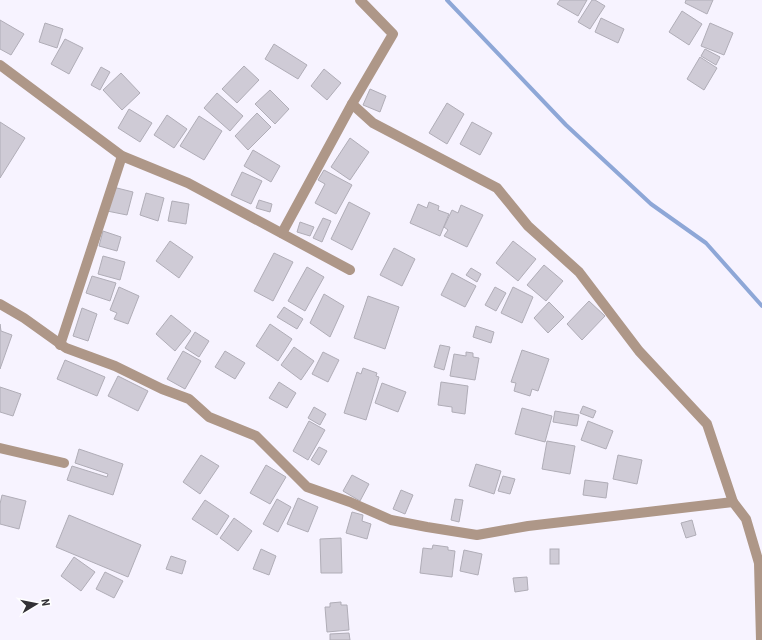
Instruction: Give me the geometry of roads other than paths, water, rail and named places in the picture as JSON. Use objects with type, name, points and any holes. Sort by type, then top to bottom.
[{"type":"street","points":[[282,233],[352,104],[393,34],[360,0]]},
{"type":"street","points":[[0,65],[122,156],[188,183],[350,270]]},
{"type":"street","points":[[352,104],[374,123],[497,188],[528,226],[579,272],[638,351],[707,424],[733,502],[746,519],[759,563],[761,640]]},
{"type":"street","points":[[60,345],[122,156]]},
{"type":"street","points":[[0,304],[24,318],[60,345],[115,366],[162,389],[190,399],[209,417],[256,436],[307,487],[350,502],[391,520],[427,528],[477,535],[536,525],[733,502]]},
{"type":"street","points":[[0,448],[64,464]]},
{"type":"waterway","points":[[447,0],[566,125],[651,204],[706,243],[762,306]]}]
